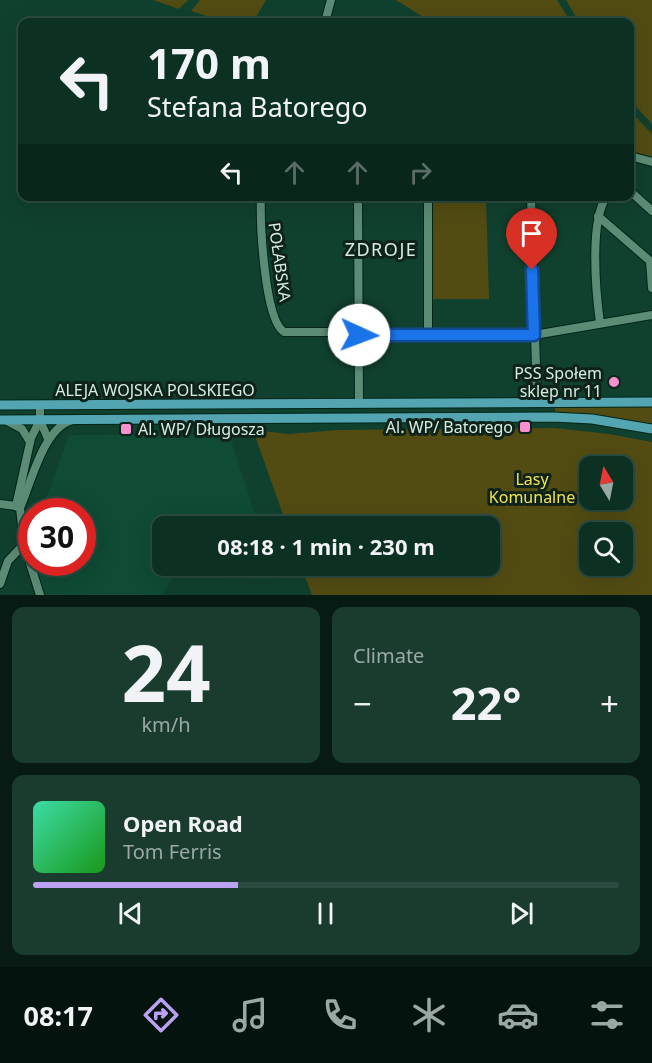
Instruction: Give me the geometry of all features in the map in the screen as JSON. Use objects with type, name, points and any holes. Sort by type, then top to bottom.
[{"type":"main road","name":"ALEJA WOJSKA POLSKIEGO","points":[[0,405],[652,402]]},
{"type":"main road","points":[[309,404],[309,418]]},
{"type":"main road","name":"ALEJA WOJSKA POLSKIEGO","points":[[1,420],[570,417],[652,429]]},
{"type":"street","points":[[326,18],[331,0]]},
{"type":"street","points":[[634,157],[652,162]]},
{"type":"street","points":[[634,195],[652,211]]},
{"type":"street","name":"POŁABSKA","points":[[261,201],[262,252],[273,314],[280,330],[359,335]]},
{"type":"street","points":[[358,201],[359,404]]},
{"type":"street","points":[[428,201],[428,336]]},
{"type":"street","points":[[531,201],[537,402]]},
{"type":"street","points":[[600,322],[598,216],[604,201]]},
{"type":"street","points":[[598,216],[650,261],[652,288]]},
{"type":"street","points":[[359,335],[534,335],[652,315]]},
{"type":"street","points":[[40,405],[40,420],[48,439]]},
{"type":"street","points":[[1,420],[22,429],[30,443]]},
{"type":"street","points":[[20,498],[30,443],[40,420]]},
{"type":"street","points":[[22,498],[48,439],[63,424],[77,420]]},
{"type":"street","points":[[0,504],[18,507]]},
{"type":"street","points":[[0,584],[8,561],[18,550]]},
{"type":"street","points":[[34,576],[40,595]]},
{"type":"shaded area","points":[[229,434],[256,516],[152,516],[152,576],[275,576],[276,579],[172,578],[163,595],[45,595],[39,576],[96,576],[96,498],[47,498],[69,435]]},
{"type":"green space","points":[[153,0],[188,0],[179,9]]},
{"type":"green space","points":[[200,0],[266,0],[255,18],[213,18],[191,11]]},
{"type":"green space","points":[[396,0],[557,0],[568,18],[425,18]]},
{"type":"green space","points":[[566,0],[652,0],[652,124],[634,104],[634,18],[577,18]]},
{"type":"green space","points":[[634,115],[652,134],[652,158],[634,153]]},
{"type":"green space","points":[[431,201],[486,201],[489,299],[432,299]]},
{"type":"green space","points":[[652,405],[652,425],[555,413],[555,406]]},
{"type":"green space","name":"Lasy Komunalne","points":[[554,428],[609,434],[652,442],[652,595],[312,595],[305,576],[500,576],[500,516],[283,516],[253,430],[289,434],[338,430]]},
{"type":"place","name":"PSS Społem sklep nr 11","points":[[614,382]]},
{"type":"place","name":"Al. WP/ Batorego","points":[[525,427]]},
{"type":"place","name":"Al. WP/ Długosza","points":[[126,429]]},
{"type":"district","name":"ZDROJE","points":[[381,250]]},
{"type":"route","points":[[359,335],[534,335],[532,270]]}]
